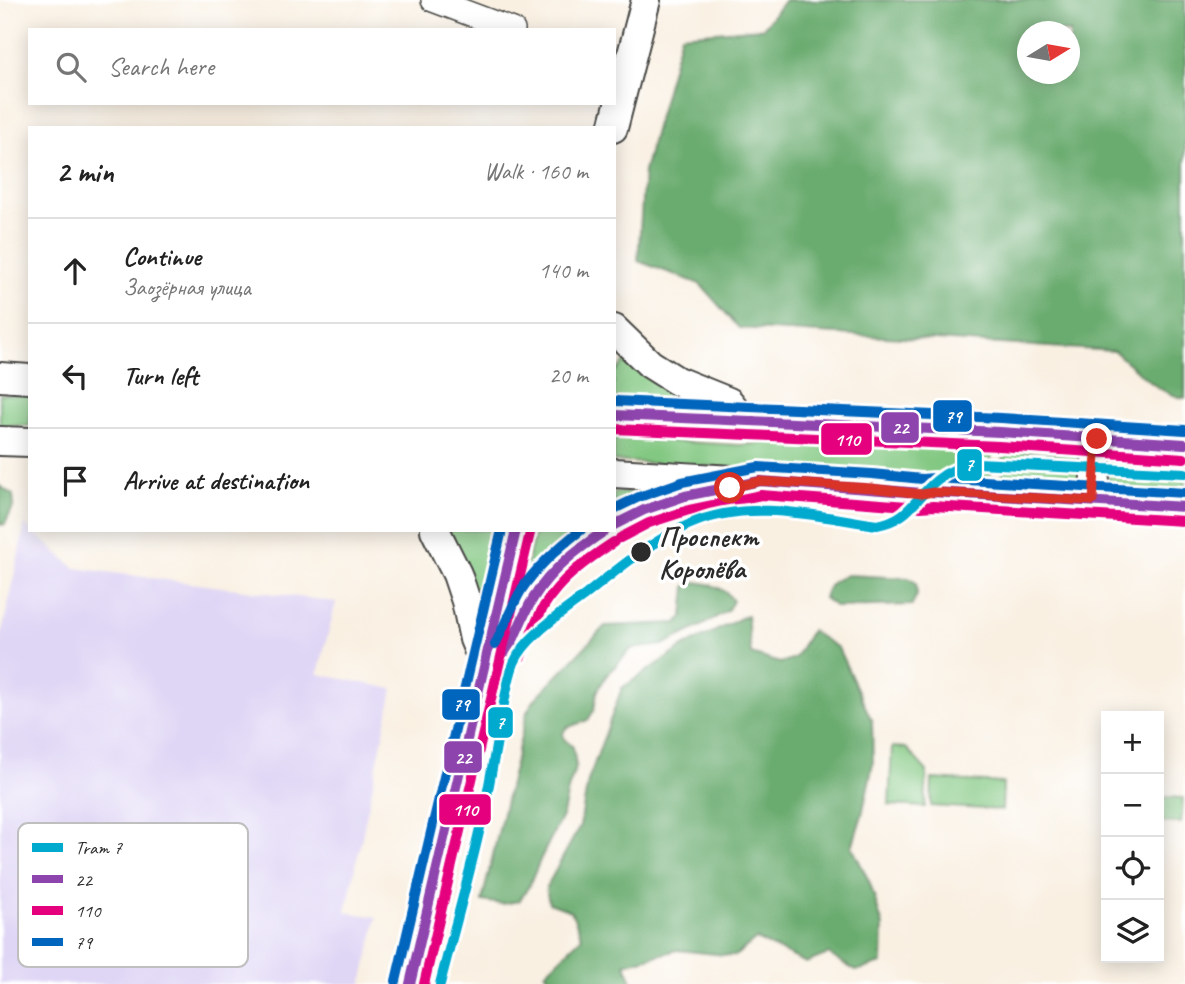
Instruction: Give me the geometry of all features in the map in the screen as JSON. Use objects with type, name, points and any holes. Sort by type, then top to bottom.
[{"type":"main road","points":[[616,104],[620,72],[646,0]]},
{"type":"main road","points":[[613,126],[616,105]]},
{"type":"main road","points":[[616,331],[650,363],[677,381],[729,402],[745,422]]},
{"type":"main road","points":[[0,377],[28,379]]},
{"type":"main road","points":[[616,415],[1000,432],[1185,444]]},
{"type":"main road","points":[[1093,501],[1097,439]]},
{"type":"main road","points":[[0,441],[28,442]]},
{"type":"main road","points":[[616,473],[871,488],[922,494],[933,492],[1185,507]]},
{"type":"main road","points":[[616,524],[644,510],[685,496],[760,481]]},
{"type":"main road","points":[[436,532],[457,575],[474,639],[485,666]]},
{"type":"main road","points":[[410,984],[516,532]]},
{"type":"main road","points":[[485,666],[507,653],[536,593],[566,562],[603,532]]},
{"type":"street","points":[[433,0],[508,28]]},
{"type":"shaded area","points":[[25,525],[28,532],[33,532],[75,568],[336,602],[318,674],[393,689],[346,912],[377,917],[362,984],[0,984],[0,641]]},
{"type":"green space","points":[[785,0],[1185,0],[1185,398],[1165,392],[1114,351],[739,328],[700,284],[638,261],[644,171],[681,35],[763,28]]},
{"type":"green space","points":[[630,357],[701,404],[616,398],[616,371]]},
{"type":"green space","points":[[0,394],[28,395],[28,426],[0,425]]},
{"type":"green space","points":[[616,438],[740,445],[788,441],[992,450],[989,483],[616,461]]},
{"type":"green space","points":[[1004,451],[1073,454],[1081,460],[1081,476],[1071,488],[1002,483]]},
{"type":"green space","points":[[1116,459],[1185,462],[1185,493],[1113,490],[1108,485],[1109,463]]},
{"type":"green space","points":[[0,486],[13,495],[14,505],[5,524],[0,525]]},
{"type":"green space","points":[[616,492],[656,494],[616,511]]},
{"type":"green space","points":[[447,532],[494,532],[476,617]]},
{"type":"green space","points":[[535,532],[582,532],[520,597]]},
{"type":"green space","points":[[847,575],[909,578],[916,583],[917,595],[912,605],[836,607],[824,598],[827,589]]},
{"type":"green space","points":[[694,582],[711,585],[726,592],[733,601],[727,611],[663,645],[631,649],[606,676],[597,692],[594,710],[588,720],[566,728],[563,733],[564,739],[573,747],[576,766],[563,814],[529,886],[519,901],[502,904],[482,901],[527,712],[534,700],[605,626],[677,623],[683,616],[686,586]]},
{"type":"green space","points":[[747,615],[751,654],[780,663],[795,658],[811,631],[838,648],[872,721],[873,764],[852,847],[870,883],[883,926],[882,963],[856,971],[828,954],[806,963],[756,939],[735,956],[677,950],[625,964],[633,984],[556,984],[545,973],[582,937],[571,911],[549,903],[546,888],[580,826],[588,781],[622,688],[683,647]]},
{"type":"green space","points":[[892,747],[906,748],[927,771],[925,807],[889,805]]},
{"type":"green space","points":[[932,779],[1003,783],[1002,810],[931,806]]},
{"type":"green space","points":[[1164,797],[1183,798],[1181,823],[1164,822]]},
{"type":"tram line","name":"7","points":[[440,984],[488,793],[514,663],[526,644],[544,627],[647,548],[688,525],[734,512],[806,514],[877,525],[904,513],[946,474],[977,463],[1185,473]]},
{"type":"transit line","name":"79","points":[[616,401],[1001,418],[1185,430]]},
{"type":"transit line","name":"22","points":[[616,415],[1000,432],[1185,444]]},
{"type":"transit line","name":"110","points":[[616,429],[999,446],[1184,458]]},
{"type":"transit line","name":"79","points":[[616,508],[682,482],[758,467],[1185,493]]},
{"type":"transit line","name":"22","points":[[616,524],[644,510],[685,496],[760,481],[1185,507]]},
{"type":"transit line","name":"110","points":[[620,538],[649,523],[689,510],[761,495],[921,507],[1184,521]]},
{"type":"transit line","name":"79","points":[[396,981],[502,532]]},
{"type":"transit line","name":"22","points":[[410,984],[516,532]]},
{"type":"transit line","name":"79","points":[[495,645],[514,603],[534,572],[579,532]]},
{"type":"transit line","name":"22","points":[[508,651],[541,587],[566,560],[603,532]]},
{"type":"transit line","name":"110","points":[[424,984],[530,533]]},
{"type":"transit line","name":"110","points":[[521,657],[541,612],[558,587],[575,570],[614,542]]},
{"type":"place","name":"Проспект Королёва","points":[[641,552]]},
{"type":"route","points":[[730,488],[760,481],[922,494],[933,492],[1093,501],[1097,439]]}]
